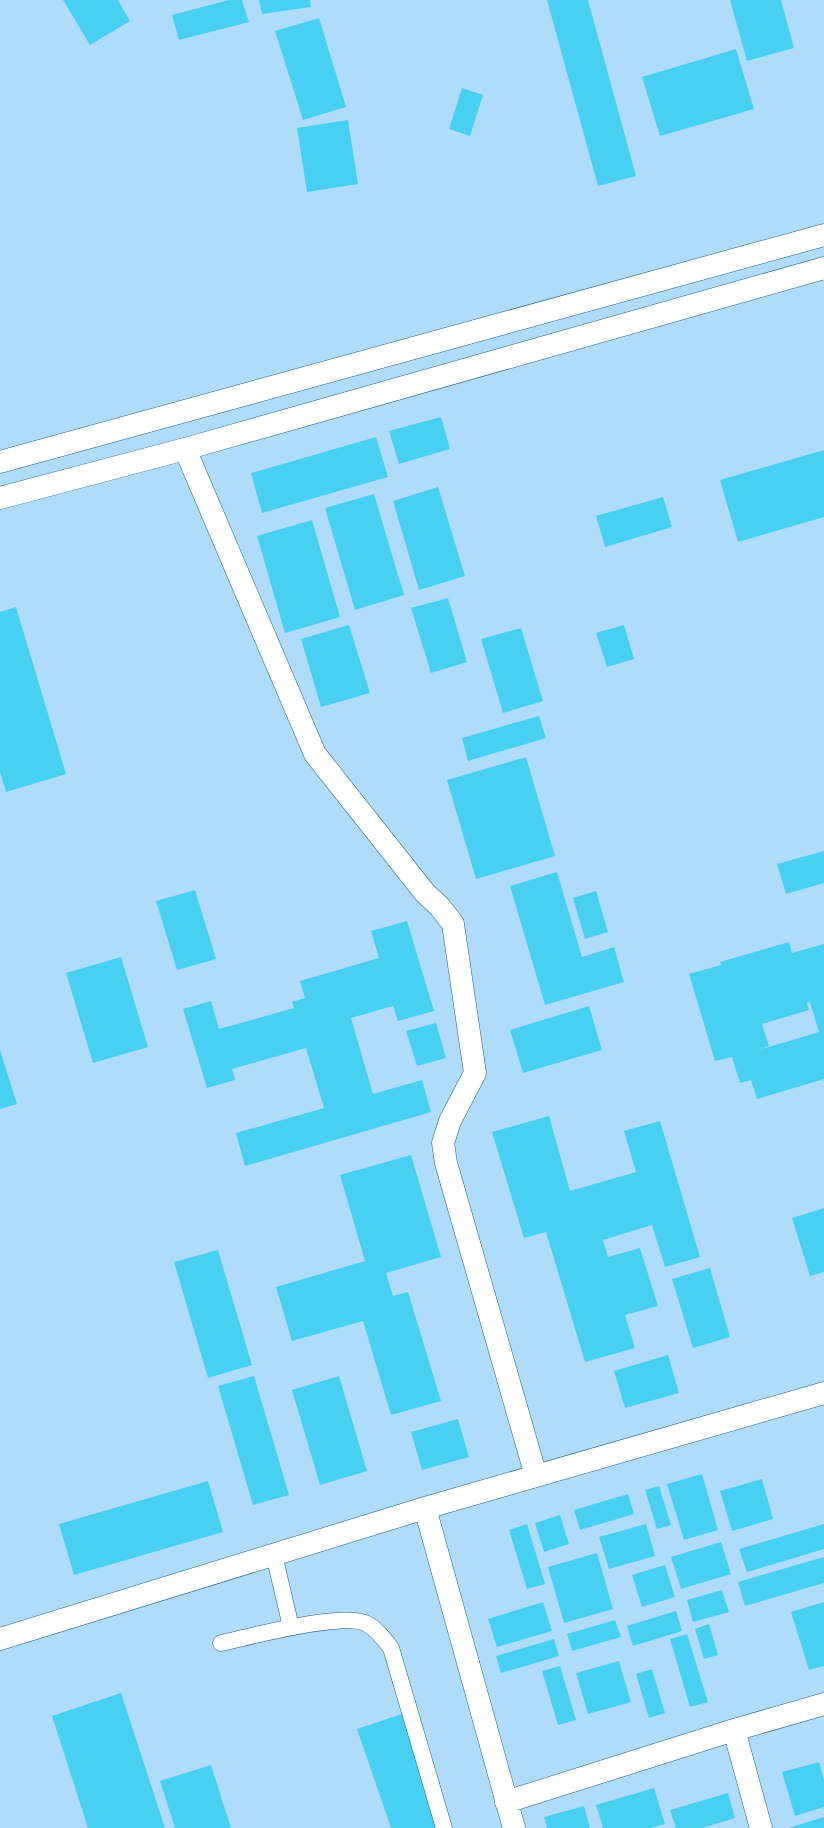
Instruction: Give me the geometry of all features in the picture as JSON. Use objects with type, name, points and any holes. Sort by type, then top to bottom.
[{"type":"street","points":[[0,462],[824,235]]},
{"type":"street","points":[[0,498],[185,449],[824,268]]},
{"type":"street","points":[[185,449],[315,754],[425,893],[440,907],[453,924],[475,1073],[450,1121],[443,1143],[444,1150],[446,1163],[536,1476]]},
{"type":"street","points":[[0,1639],[426,1508],[824,1393]]},
{"type":"street","points":[[426,1508],[514,1828]]},
{"type":"street","points":[[506,1802],[734,1730],[824,1704]]},
{"type":"street","points":[[734,1730],[761,1828]]},
{"type":"lane","points":[[274,1555],[291,1627]]},
{"type":"lane","points":[[221,1643],[291,1627],[348,1620],[366,1623],[379,1633],[391,1648],[444,1828]]},
{"type":"building","points":[[63,0],[118,0],[130,21],[90,45]]},
{"type":"building","points":[[229,0],[242,0],[249,22],[179,40],[172,15]]},
{"type":"building","points":[[259,0],[310,0],[311,7],[262,14]]},
{"type":"building","points":[[547,0],[588,0],[636,176],[598,186]]},
{"type":"building","points":[[730,0],[781,0],[794,48],[747,61]]},
{"type":"building","points":[[319,18],[346,107],[303,120],[275,31]]},
{"type":"building","points":[[736,49],[754,109],[660,136],[642,77]]},
{"type":"building","points":[[462,88],[483,95],[470,136],[449,129]]},
{"type":"building","points":[[348,120],[358,184],[307,192],[297,128]]},
{"type":"building","points":[[441,417],[450,449],[399,464],[389,431]]},
{"type":"building","points":[[376,437],[388,477],[262,513],[251,473]]},
{"type":"building","points":[[824,450],[824,517],[738,542],[720,480]]},
{"type":"building","points":[[438,487],[465,576],[419,590],[393,501]]},
{"type":"building","points":[[374,494],[404,595],[355,610],[325,508]]},
{"type":"building","points":[[663,497],[672,527],[605,547],[596,516]]},
{"type":"building","points":[[312,520],[340,617],[285,633],[257,536]]},
{"type":"building","points":[[448,598],[467,662],[431,673],[411,608]]},
{"type":"building","points":[[16,607],[66,774],[6,792],[0,772],[0,612]]},
{"type":"building","points":[[349,625],[370,693],[321,707],[301,639]]},
{"type":"building","points":[[624,625],[634,659],[607,667],[596,633]]},
{"type":"building","points":[[521,628],[543,701],[503,713],[481,639]]},
{"type":"building","points":[[539,716],[546,738],[468,761],[462,738]]},
{"type":"building","points":[[526,757],[555,856],[476,879],[447,780]]},
{"type":"building","points":[[824,851],[824,883],[786,894],[777,864]]},
{"type":"building","points":[[557,872],[582,957],[614,947],[624,982],[545,1005],[510,886]]},
{"type":"building","points":[[195,890],[216,959],[177,970],[156,901]]},
{"type":"building","points":[[596,891],[608,932],[585,939],[573,898]]},
{"type":"building","points":[[407,921],[434,1011],[398,1021],[393,1006],[351,1018],[373,1094],[422,1080],[431,1112],[245,1166],[236,1133],[324,1108],[306,1048],[232,1069],[235,1080],[207,1088],[183,1009],[211,1001],[219,1029],[294,1008],[292,1002],[305,998],[300,981],[379,958],[371,931]]},
{"type":"building","points":[[789,942],[792,953],[824,944],[824,1079],[757,1099],[751,1080],[740,1083],[732,1057],[715,1061],[689,974],[721,965],[720,962]],"holes":[[[810,1002],[819,1032],[759,1050],[769,1046],[762,1024],[809,1010],[807,1003]]]},
{"type":"building","points":[[121,957],[148,1047],[93,1063],[66,973]]},
{"type":"building","points":[[589,1006],[602,1050],[523,1073],[510,1030]]},
{"type":"building","points":[[436,1023],[446,1058],[417,1066],[406,1031]]},
{"type":"building","points":[[0,1050],[17,1104],[0,1109]]},
{"type":"building","points":[[549,1116],[570,1191],[636,1172],[624,1131],[660,1121],[700,1257],[665,1267],[652,1225],[603,1240],[608,1257],[640,1248],[658,1306],[625,1315],[635,1348],[585,1362],[546,1232],[524,1238],[492,1132]]},
{"type":"building","points":[[411,1155],[441,1257],[386,1273],[393,1296],[408,1292],[441,1401],[391,1415],[363,1321],[292,1341],[276,1287],[365,1261],[340,1175]]},
{"type":"building","points":[[824,1208],[824,1272],[810,1276],[792,1218]]},
{"type":"building","points":[[218,1250],[252,1365],[208,1378],[174,1262]]},
{"type":"building","points":[[710,1268],[730,1337],[693,1348],[672,1279]]},
{"type":"building","points":[[668,1355],[679,1393],[625,1408],[614,1371]]},
{"type":"building","points":[[254,1376],[289,1495],[253,1505],[218,1386]]},
{"type":"building","points":[[339,1376],[367,1471],[320,1485],[292,1390]]},
{"type":"building","points":[[458,1419],[469,1457],[422,1470],[411,1432]]},
{"type":"building","points":[[702,1474],[718,1530],[684,1540],[667,1484]]},
{"type":"building","points":[[762,1479],[773,1519],[732,1531],[720,1491]]},
{"type":"building","points":[[208,1481],[223,1532],[74,1575],[59,1524]]},
{"type":"building","points":[[659,1486],[671,1525],[657,1529],[645,1490]]},
{"type":"building","points":[[628,1494],[634,1514],[580,1530],[574,1510]]},
{"type":"building","points":[[560,1515],[569,1544],[544,1552],[535,1523]]},
{"type":"building","points":[[527,1524],[545,1584],[527,1589],[509,1530]]},
{"type":"building","points":[[646,1524],[655,1556],[609,1569],[599,1537]]},
{"type":"building","points":[[824,1524],[824,1549],[747,1572],[739,1549]]},
{"type":"building","points":[[721,1542],[731,1574],[681,1589],[671,1557]]},
{"type":"building","points":[[597,1553],[613,1609],[564,1623],[548,1567]]},
{"type":"building","points":[[824,1557],[824,1583],[745,1606],[738,1582]]},
{"type":"building","points":[[665,1565],[675,1597],[642,1607],[632,1575]]},
{"type":"building","points":[[722,1590],[729,1612],[693,1622],[687,1600]]},
{"type":"building","points":[[543,1602],[552,1631],[497,1647],[488,1619]]},
{"type":"building","points":[[824,1602],[824,1666],[809,1670],[791,1612]]},
{"type":"building","points":[[676,1611],[682,1631],[633,1646],[627,1626]]},
{"type":"building","points":[[615,1620],[621,1637],[572,1651],[567,1634]]},
{"type":"building","points":[[709,1624],[718,1655],[704,1659],[695,1629]]},
{"type":"building","points":[[687,1634],[708,1702],[690,1707],[670,1639]]},
{"type":"building","points":[[554,1639],[559,1656],[501,1673],[496,1656]]},
{"type":"building","points":[[619,1661],[631,1702],[588,1714],[576,1673]]},
{"type":"building","points":[[560,1666],[576,1720],[558,1725],[542,1671]]},
{"type":"building","points":[[652,1669],[665,1713],[649,1718],[636,1674]]},
{"type":"building","points":[[121,1693],[165,1828],[88,1828],[52,1716]]},
{"type":"building","points":[[402,1714],[441,1828],[391,1828],[357,1729]]},
{"type":"building","points":[[819,1762],[824,1780],[824,1807],[795,1816],[782,1772]]},
{"type":"building","points":[[211,1765],[231,1828],[175,1828],[160,1781]]},
{"type":"building","points":[[654,1788],[665,1824],[651,1828],[603,1828],[596,1805]]},
{"type":"building","points":[[728,1793],[735,1818],[702,1828],[676,1828],[670,1810]]},
{"type":"building","points":[[584,1806],[590,1828],[547,1828],[544,1817]]},
{"type":"building","points":[[824,1817],[824,1828],[789,1828]]}]
